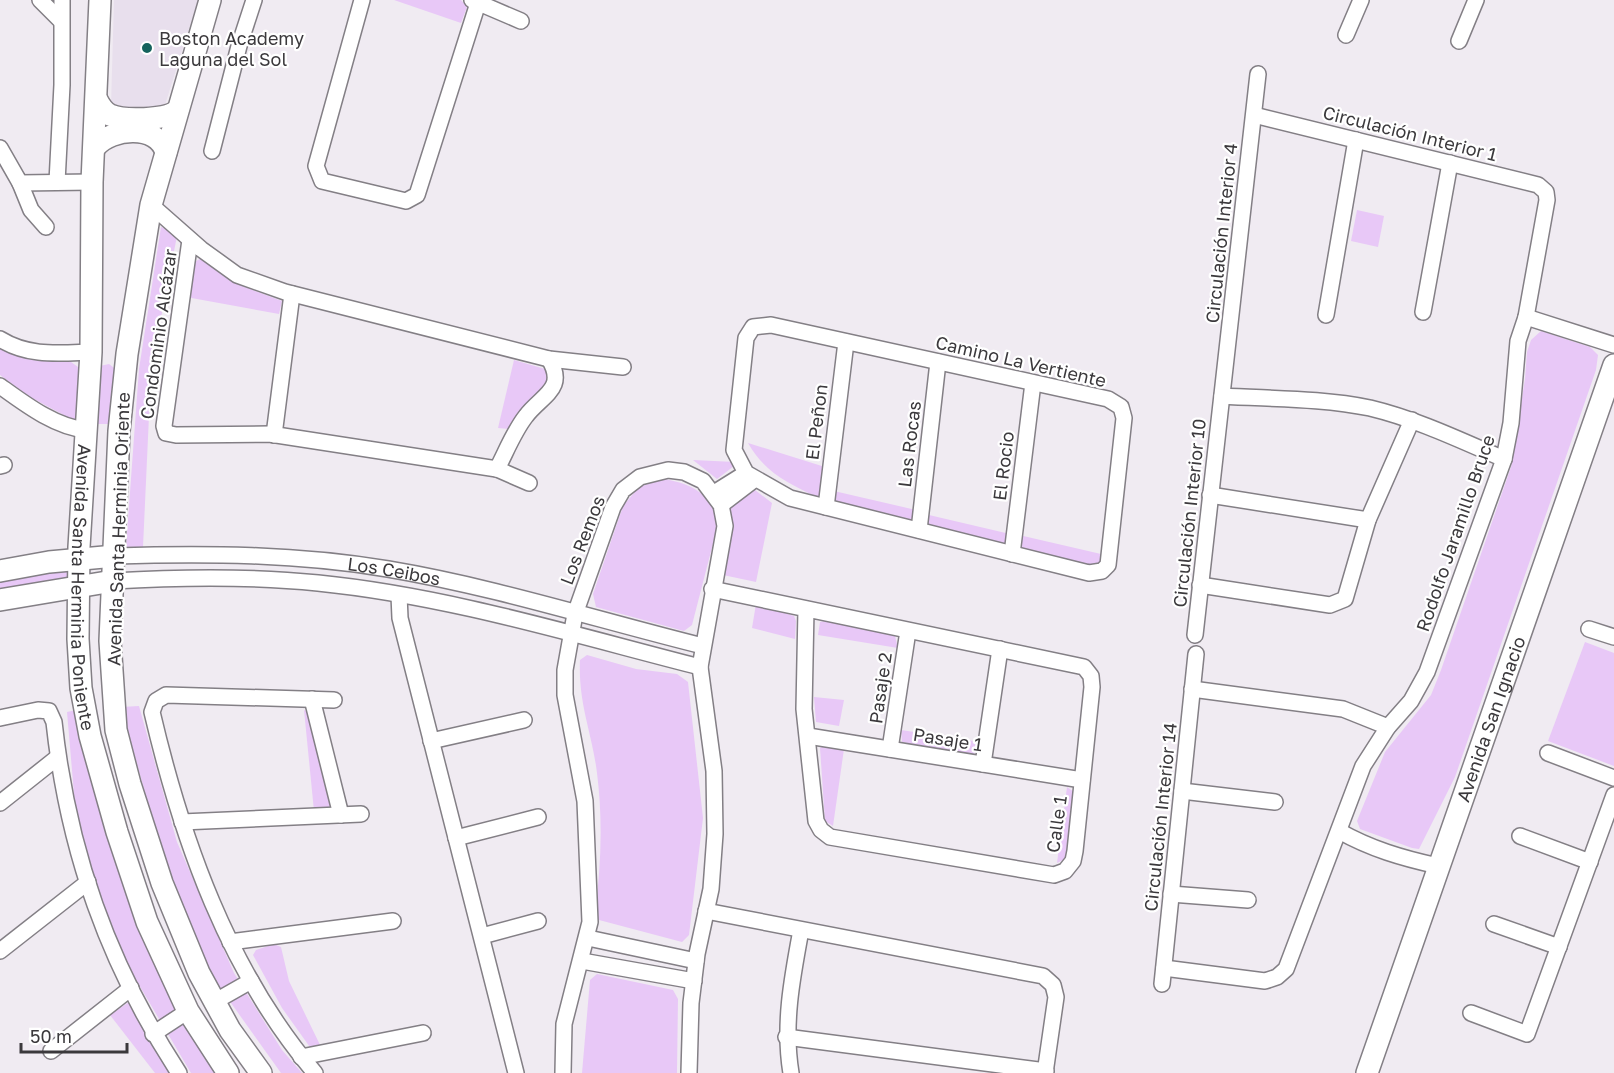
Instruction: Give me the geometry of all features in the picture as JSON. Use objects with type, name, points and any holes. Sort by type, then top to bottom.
[{"type":"street","points":[[40,0],[60,20]]},
{"type":"street","points":[[57,182],[62,85],[60,20],[62,0]]},
{"type":"street","name":"Avenida Santa Herminia Poniente","points":[[100,0],[98,100],[92,182],[91,352],[79,559],[80,668],[90,736],[117,832],[147,922],[188,1011],[228,1073]]},
{"type":"street","name":"Avenida Santa Herminia Oriente","points":[[210,0],[151,205],[127,354],[119,431],[110,642],[116,730],[130,784],[173,913],[214,1002],[261,1073]]},
{"type":"street","points":[[212,151],[239,46],[254,0]]},
{"type":"street","points":[[362,0],[316,165],[318,176],[322,181],[406,201],[417,195],[475,1],[521,21]]},
{"type":"street","points":[[1347,35],[1361,0]]},
{"type":"street","points":[[1459,41],[1476,0]]},
{"type":"street","name":"Circulación Interior 4","points":[[1222,396],[1258,74]]},
{"type":"street","points":[[98,100],[105,112],[114,116],[160,118],[177,111]]},
{"type":"street","name":"Circulación Interior 1","points":[[1254,115],[1538,184],[1546,192],[1547,200]]},
{"type":"street","points":[[95,147],[113,133],[148,134],[160,140],[166,152]]},
{"type":"street","points":[[1326,315],[1356,140]]},
{"type":"street","points":[[0,148],[20,183],[31,210],[46,226]]},
{"type":"street","points":[[1423,312],[1450,163]]},
{"type":"street","points":[[20,183],[92,182]]},
{"type":"street","name":"Rodolfo Jaramillo Bruce","points":[[1163,976],[1265,981],[1276,977],[1286,969],[1363,766],[1388,727],[1411,701],[1427,672],[1504,459],[1511,423],[1517,347],[1526,317],[1547,200]]},
{"type":"street","name":"Condominio Alcázar","points":[[151,205],[190,240],[237,275],[292,294],[549,359],[623,367]]},
{"type":"street","name":"Condominio Alcázar","points":[[190,240],[164,426],[166,433],[176,435],[274,435],[497,469],[530,483]]},
{"type":"street","points":[[274,435],[292,294]]},
{"type":"street","points":[[1526,317],[1614,345]]},
{"type":"street","name":"Camino La Vertiente","points":[[771,325],[846,342],[1108,399],[1121,407],[1125,418],[1108,565],[1102,571],[1089,573],[1012,554],[790,498],[750,476],[734,450],[746,338],[753,327],[771,325]]},
{"type":"street","points":[[0,339],[22,350],[41,354],[91,352],[127,354]]},
{"type":"street","name":"El Peñon","points":[[826,507],[846,342]]},
{"type":"street","points":[[497,469],[526,416],[553,388],[555,369],[549,359]]},
{"type":"street","name":"Las Rocas","points":[[919,530],[938,362]]},
{"type":"street","name":"Avenida San Ignacio","points":[[1367,1073],[1614,365]]},
{"type":"street","name":"El Rocio","points":[[1012,554],[1033,383]]},
{"type":"street","points":[[0,386],[43,414],[73,429],[119,431]]},
{"type":"street","points":[[1222,396],[1324,402],[1368,408],[1412,420],[1504,459]]},
{"type":"street","name":"Circulación Interior 10","points":[[1194,635],[1222,396]]},
{"type":"street","points":[[1200,585],[1330,605],[1346,599],[1368,519],[1412,420]]},
{"type":"street","name":"Los Remos","points":[[563,1073],[564,1024],[588,938],[590,922],[585,801],[565,695],[565,670],[575,614],[613,507],[631,482],[649,473],[676,470],[703,481],[718,499]]},
{"type":"street","points":[[689,1073],[689,1024],[696,962],[714,861],[716,807],[711,744],[700,667],[712,589],[725,526],[718,499],[750,476]]},
{"type":"street","points":[[1210,495],[1368,519]]},
{"type":"street","name":"Los Ceibos","points":[[0,571],[115,556],[224,554],[322,561],[449,581],[703,646]]},
{"type":"street","points":[[318,583],[322,561]]},
{"type":"street","name":"Los Ceibos","points":[[0,600],[113,581],[216,578],[318,583],[399,595],[570,633],[700,667]]},
{"type":"street","name":"Calle 1","points":[[712,589],[806,609],[908,632],[1078,664],[1088,672],[1092,687],[1073,861],[1065,871],[1054,875],[830,837],[821,830],[816,821],[804,709],[806,609]]},
{"type":"street","points":[[399,595],[400,618],[516,1073]]},
{"type":"street","points":[[1589,629],[1614,637]]},
{"type":"street","name":"Pasaje 2","points":[[890,749],[908,632]]},
{"type":"street","points":[[983,764],[1000,649]]},
{"type":"street","name":"Circulación Interior 14","points":[[1163,976],[1196,654]]},
{"type":"street","points":[[1192,689],[1343,709],[1388,727]]},
{"type":"street","points":[[315,1073],[301,1058],[251,981],[230,942],[182,822],[152,712],[156,701],[165,695],[334,700]]},
{"type":"street","points":[[312,699],[341,815]]},
{"type":"street","points":[[0,718],[38,710],[49,711],[54,722],[66,810],[104,934],[153,1034],[179,1073]]},
{"type":"street","points":[[431,741],[524,720]]},
{"type":"street","name":"Pasaje 1","points":[[808,736],[1082,780]]},
{"type":"street","points":[[1548,753],[1614,778]]},
{"type":"street","points":[[0,803],[58,757]]},
{"type":"street","points":[[1182,791],[1275,802]]},
{"type":"street","points":[[1471,1013],[1527,1034],[1614,795]]},
{"type":"street","points":[[182,822],[361,814]]},
{"type":"street","points":[[456,838],[538,817]]},
{"type":"street","points":[[1339,831],[1366,846],[1398,857],[1438,866]]},
{"type":"street","points":[[1520,836],[1590,862]]},
{"type":"street","points":[[0,951],[88,882]]},
{"type":"street","points":[[1171,894],[1248,900]]},
{"type":"street","points":[[706,912],[1047,978],[1053,985],[1056,997],[1046,1072],[950,1066],[786,1037]]},
{"type":"street","points":[[147,922],[173,913]]},
{"type":"street","points":[[230,942],[393,921]]},
{"type":"street","points":[[482,936],[538,921]]},
{"type":"street","points":[[1494,924],[1559,947]]},
{"type":"street","points":[[791,1073],[786,1037],[792,979],[801,930]]},
{"type":"street","points":[[588,938],[696,962]]},
{"type":"street","points":[[582,961],[694,981]]},
{"type":"street","points":[[214,1002],[251,981]]},
{"type":"street","points":[[51,1051],[131,988]]},
{"type":"street","points":[[153,1034],[188,1011]]},
{"type":"street","points":[[301,1058],[423,1033]]},
{"type":"shaded area","name":"Boston Academy Laguna del Sol","points":[[114,0],[198,0],[165,105],[158,108],[117,108],[111,105]]},
{"type":"shaded area","points":[[394,0],[461,0],[467,7],[461,23]]},
{"type":"shaded area","points":[[1357,210],[1384,216],[1378,247],[1351,241]]},
{"type":"shaded area","points":[[161,227],[173,231],[177,236],[159,328],[150,394],[143,547],[126,547],[139,369]]},
{"type":"shaded area","points":[[203,257],[237,284],[282,301],[279,314],[186,297],[193,263]]},
{"type":"shaded area","points":[[1541,331],[1590,347],[1598,355],[1596,370],[1455,777],[1419,849],[1412,848],[1360,829],[1357,821],[1385,752],[1431,695],[1441,670],[1511,467],[1527,352],[1531,340]]},
{"type":"shaded area","points":[[0,348],[32,360],[71,362],[78,367],[78,420],[73,420],[30,397],[0,375]]},
{"type":"shaded area","points":[[514,360],[545,369],[549,381],[509,429],[498,428]]},
{"type":"shaded area","points":[[109,364],[118,371],[113,421],[108,424],[98,424],[94,419],[100,366]]},
{"type":"shaded area","points":[[748,443],[825,467],[819,498],[770,470]]},
{"type":"shaded area","points":[[693,460],[735,462],[734,466],[717,479]]},
{"type":"shaded area","points":[[664,479],[684,484],[701,493],[712,507],[717,528],[692,625],[684,631],[596,607],[593,594],[623,506],[639,487]]},
{"type":"shaded area","points":[[755,490],[772,503],[756,582],[723,575],[732,524],[729,505]]},
{"type":"shaded area","points":[[834,491],[916,510],[914,520],[909,523],[836,504],[833,500]]},
{"type":"shaded area","points":[[929,515],[1010,534],[1008,544],[1004,547],[930,528],[927,523]]},
{"type":"shaded area","points":[[1019,535],[1101,554],[1100,564],[1095,567],[1021,548],[1018,544]]},
{"type":"shaded area","points":[[71,567],[75,580],[0,595],[0,580]]},
{"type":"shaded area","points":[[756,604],[794,616],[795,639],[752,628]]},
{"type":"shaded area","points":[[825,621],[895,636],[898,648],[818,635],[820,622]]},
{"type":"shaded area","points":[[1585,642],[1614,653],[1614,766],[1548,741]]},
{"type":"shaded area","points":[[587,655],[636,669],[677,674],[688,682],[703,818],[689,935],[682,942],[599,920],[595,914],[601,826],[595,758],[581,690],[580,660]]},
{"type":"shaded area","points":[[814,697],[844,700],[839,726],[816,722]]},
{"type":"shaded area","points":[[139,706],[177,842],[234,973],[282,1050],[302,1073],[281,1073],[211,975],[165,864],[121,707]]},
{"type":"shaded area","points":[[76,710],[129,902],[221,1073],[191,1073],[129,968],[105,912],[87,858],[75,805],[67,712]]},
{"type":"shaded area","points":[[304,710],[310,713],[333,807],[327,812],[314,811]]},
{"type":"shaded area","points":[[901,730],[980,742],[974,754],[902,742]]},
{"type":"shaded area","points":[[826,745],[844,749],[833,826],[825,821],[820,748]]},
{"type":"shaded area","points":[[1067,787],[1074,792],[1065,859],[1057,863]]},
{"type":"shaded area","points":[[274,944],[281,947],[289,981],[322,1049],[312,1050],[282,1008],[253,955],[256,950]]},
{"type":"shaded area","points":[[597,974],[673,990],[678,999],[677,1073],[582,1073],[590,980]]},
{"type":"shaded area","points":[[129,1002],[175,1073],[155,1073],[110,1015]]},
{"type":"place","name":"Boston Academy Laguna del Sol","points":[[147,48]]}]
